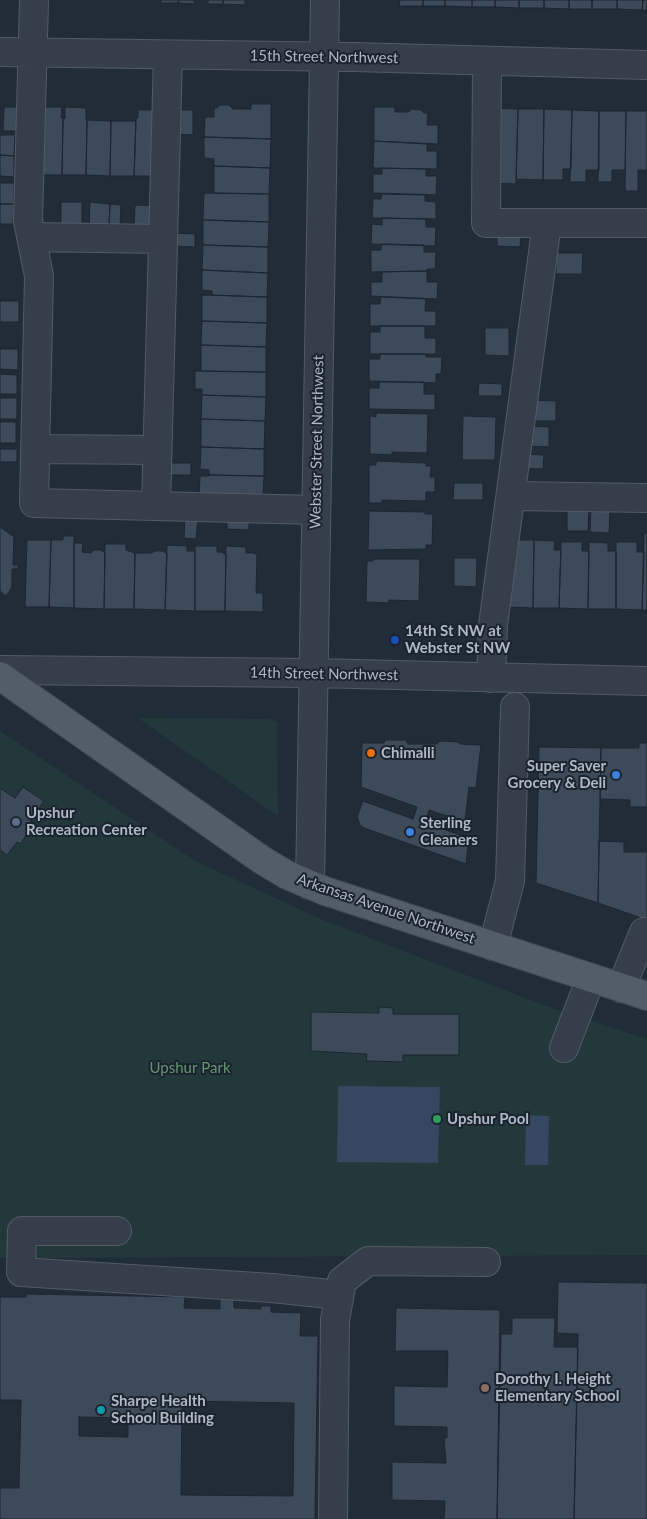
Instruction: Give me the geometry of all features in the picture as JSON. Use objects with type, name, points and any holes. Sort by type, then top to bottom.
[{"type":"main road","name":"Arkansas Avenue Northwest","points":[[0,676],[262,860],[287,875],[310,885],[647,996]]},
{"type":"street","points":[[34,0],[28,221],[39,276],[34,503],[316,510]]},
{"type":"street","name":"Webster Street Northwest","points":[[310,885],[325,0]]},
{"type":"street","name":"15th Street Northwest","points":[[0,52],[324,56],[647,65]]},
{"type":"street","points":[[156,506],[168,55]]},
{"type":"street","points":[[487,62],[486,223],[647,223]]},
{"type":"street","points":[[491,678],[493,625],[547,223]]},
{"type":"street","points":[[31,237],[162,239]]},
{"type":"street","points":[[35,449],[158,450]]},
{"type":"street","points":[[511,496],[647,498]]},
{"type":"street","name":"14th Street Northwest","points":[[0,670],[313,673],[647,681]]},
{"type":"street","points":[[493,946],[510,880],[516,707]]},
{"type":"street","points":[[621,988],[644,932]]},
{"type":"street","points":[[564,1048],[592,978]]},
{"type":"street","points":[[117,1231],[11,1231],[20,1272],[272,1288],[339,1295]]},
{"type":"street","points":[[333,1519],[335,1320],[342,1281],[368,1261],[486,1262]]},
{"type":"green space","points":[[138,718],[268,719],[277,722],[278,816]]},
{"type":"green space","name":"Upshur Park","points":[[0,731],[197,862],[323,920],[546,1006],[647,1039],[647,1255],[0,1258]]},
{"type":"water","points":[[338,1086],[440,1087],[438,1163],[337,1162]]},
{"type":"water","points":[[526,1115],[549,1116],[548,1165],[525,1165]]},
{"type":"building","points":[[161,0],[179,0],[178,3],[161,3]]},
{"type":"building","points":[[179,0],[194,0],[194,4],[178,3]]},
{"type":"building","points":[[208,0],[223,0],[223,4],[208,4]]},
{"type":"building","points":[[223,0],[245,0],[245,5],[223,4]]},
{"type":"building","points":[[400,0],[423,0],[423,6],[399,6]]},
{"type":"building","points":[[423,0],[445,0],[445,6],[423,6]]},
{"type":"building","points":[[445,0],[472,0],[472,7],[445,6]]},
{"type":"building","points":[[472,0],[495,0],[495,7],[472,7]]},
{"type":"building","points":[[495,0],[519,0],[519,8],[495,7]]},
{"type":"building","points":[[519,0],[544,0],[544,8],[519,8]]},
{"type":"building","points":[[544,0],[569,0],[569,9],[544,8]]},
{"type":"building","points":[[569,0],[592,0],[592,9],[569,9]]},
{"type":"building","points":[[592,0],[617,0],[617,9],[592,9]]},
{"type":"building","points":[[617,0],[643,0],[642,10],[617,9]]},
{"type":"building","points":[[643,0],[647,0],[647,10],[642,10]]},
{"type":"building","points":[[251,104],[271,104],[271,139],[204,137],[205,117],[214,117],[214,108],[220,105],[229,105],[233,109],[251,109]]},
{"type":"building","points":[[4,107],[17,107],[17,131],[3,131]]},
{"type":"building","points":[[37,107],[62,107],[62,175],[37,175]]},
{"type":"building","points":[[65,107],[86,108],[86,175],[62,175],[63,118],[65,119]]},
{"type":"building","points":[[374,107],[395,107],[395,112],[408,112],[412,109],[428,113],[427,125],[438,125],[438,144],[374,141]]},
{"type":"building","points":[[493,108],[518,109],[516,184],[490,183]]},
{"type":"building","points":[[518,109],[544,109],[543,180],[516,179]]},
{"type":"building","points":[[544,109],[572,110],[571,169],[563,169],[563,180],[543,180]]},
{"type":"building","points":[[138,110],[160,110],[158,176],[134,176],[136,118],[138,118]]},
{"type":"building","points":[[174,110],[193,110],[193,135],[174,134]]},
{"type":"building","points":[[572,110],[599,111],[599,170],[586,170],[586,182],[570,182]]},
{"type":"building","points":[[599,111],[626,111],[625,170],[612,170],[612,182],[598,182]]},
{"type":"building","points":[[626,111],[647,111],[647,170],[638,170],[638,191],[625,191]]},
{"type":"building","points":[[87,120],[111,121],[110,176],[86,175]]},
{"type":"building","points":[[111,121],[136,121],[134,176],[110,176]]},
{"type":"building","points":[[0,135],[15,135],[14,156],[0,155]]},
{"type":"building","points":[[204,137],[271,139],[270,168],[214,166],[214,159],[204,158]]},
{"type":"building","points":[[374,141],[427,144],[427,151],[437,151],[437,169],[373,168]]},
{"type":"building","points":[[0,155],[14,156],[14,177],[0,176]]},
{"type":"building","points":[[214,166],[270,168],[269,194],[214,193]]},
{"type":"building","points":[[382,168],[426,169],[426,176],[437,176],[436,195],[373,193],[373,174],[382,174]]},
{"type":"building","points":[[0,183],[14,183],[14,204],[0,204]]},
{"type":"building","points":[[204,193],[269,194],[269,222],[203,220]]},
{"type":"building","points":[[382,194],[425,195],[425,201],[436,202],[436,219],[372,218],[373,199],[381,199]]},
{"type":"building","points":[[61,202],[82,202],[82,226],[61,226]]},
{"type":"building","points":[[90,202],[110,204],[109,226],[89,226]]},
{"type":"building","points":[[0,204],[14,204],[13,224],[0,224]]},
{"type":"building","points":[[110,204],[121,205],[120,227],[109,226]]},
{"type":"building","points":[[135,205],[156,206],[156,227],[134,227]]},
{"type":"building","points":[[382,218],[426,219],[426,227],[436,227],[435,246],[371,244],[372,224],[382,225]]},
{"type":"building","points":[[203,220],[269,222],[268,247],[203,245]]},
{"type":"building","points":[[497,231],[521,232],[520,247],[497,246]]},
{"type":"building","points":[[172,233],[195,234],[195,247],[172,246]]},
{"type":"building","points":[[382,244],[424,245],[424,252],[436,252],[435,269],[427,269],[427,271],[371,272],[371,250],[381,250]]},
{"type":"building","points":[[203,245],[268,247],[268,273],[202,270]]},
{"type":"building","points":[[556,253],[583,253],[582,274],[556,274]]},
{"type":"building","points":[[202,270],[268,273],[267,297],[212,295],[212,291],[202,290]]},
{"type":"building","points":[[427,271],[427,282],[438,282],[437,299],[371,296],[371,282],[382,282],[382,272]]},
{"type":"building","points":[[202,295],[267,297],[267,323],[202,321]]},
{"type":"building","points":[[381,297],[426,299],[425,311],[436,311],[436,326],[370,326],[370,304],[380,304]]},
{"type":"building","points":[[0,301],[19,301],[19,322],[0,322]]},
{"type":"building","points":[[202,321],[267,323],[266,347],[201,345]]},
{"type":"building","points":[[380,326],[425,326],[425,338],[436,338],[436,354],[370,354],[370,332],[380,332]]},
{"type":"building","points":[[485,328],[509,328],[509,356],[485,355]]},
{"type":"building","points":[[201,345],[266,347],[266,372],[201,371]]},
{"type":"building","points":[[0,349],[18,349],[18,370],[0,369]]},
{"type":"building","points":[[380,354],[426,354],[426,357],[442,357],[441,374],[436,374],[436,383],[369,381],[369,359],[380,359]]},
{"type":"building","points":[[195,371],[266,372],[266,397],[202,395],[202,389],[195,389]]},
{"type":"building","points":[[0,374],[17,375],[17,394],[0,394]]},
{"type":"building","points":[[379,382],[424,382],[424,394],[435,394],[435,410],[369,409],[369,388],[379,388]]},
{"type":"building","points":[[479,383],[502,384],[502,396],[478,396]]},
{"type":"building","points":[[202,395],[266,397],[265,421],[201,419]]},
{"type":"building","points":[[0,398],[17,398],[17,419],[0,419]]},
{"type":"building","points":[[530,400],[556,401],[556,421],[529,421]]},
{"type":"building","points":[[376,413],[428,414],[427,453],[392,452],[392,455],[370,454],[370,416],[376,417]]},
{"type":"building","points":[[463,416],[496,417],[495,460],[462,460]]},
{"type":"building","points":[[201,419],[265,421],[264,449],[201,447]]},
{"type":"building","points":[[0,422],[16,422],[16,443],[0,443]]},
{"type":"building","points":[[528,426],[549,427],[549,447],[528,446]]},
{"type":"building","points":[[201,447],[264,449],[264,476],[209,475],[209,470],[200,469]]},
{"type":"building","points":[[0,449],[17,449],[17,462],[0,462]]},
{"type":"building","points":[[521,454],[544,455],[543,469],[521,468]]},
{"type":"building","points":[[376,461],[426,463],[426,466],[431,466],[430,477],[435,477],[435,492],[426,492],[426,501],[382,500],[382,503],[369,503],[369,465],[376,465]]},
{"type":"building","points":[[170,463],[191,463],[191,475],[170,475]]},
{"type":"building","points":[[200,476],[264,476],[263,499],[199,498]]},
{"type":"building","points":[[454,483],[483,483],[483,500],[453,500]]},
{"type":"building","points":[[567,508],[589,509],[588,531],[567,531]]},
{"type":"building","points":[[591,509],[610,510],[609,533],[590,532]]},
{"type":"building","points":[[369,511],[425,512],[425,514],[433,514],[432,545],[426,545],[426,549],[368,550]]},
{"type":"building","points":[[185,517],[198,518],[196,539],[184,538]]},
{"type":"building","points":[[227,519],[249,520],[249,530],[227,529]]},
{"type":"building","points":[[0,527],[14,537],[13,565],[18,565],[18,569],[12,569],[12,587],[6,596],[0,591]]},
{"type":"building","points":[[644,533],[647,533],[647,610],[642,610]]},
{"type":"building","points":[[63,536],[74,536],[74,608],[49,607],[51,540],[63,540]]},
{"type":"building","points":[[27,540],[51,540],[49,607],[25,607]]},
{"type":"building","points":[[514,540],[534,540],[533,608],[507,607]]},
{"type":"building","points":[[534,540],[555,541],[554,550],[561,550],[559,608],[533,608]]},
{"type":"building","points":[[561,542],[582,542],[582,551],[589,551],[588,609],[559,608]]},
{"type":"building","points":[[589,542],[608,543],[608,551],[616,551],[616,609],[588,609]]},
{"type":"building","points":[[616,542],[637,542],[637,552],[644,552],[642,610],[616,609]]},
{"type":"building","points":[[74,543],[83,543],[82,552],[91,553],[93,550],[101,550],[105,553],[104,609],[74,608]]},
{"type":"building","points":[[105,544],[126,544],[126,550],[135,553],[134,609],[104,609]]},
{"type":"building","points":[[167,545],[187,546],[187,551],[195,551],[195,611],[165,610]]},
{"type":"building","points":[[195,546],[217,546],[217,552],[222,552],[226,555],[225,611],[195,611]]},
{"type":"building","points":[[226,546],[246,547],[246,553],[257,555],[256,593],[263,593],[263,612],[225,611]]},
{"type":"building","points":[[163,551],[167,554],[165,610],[134,609],[135,553],[151,553]]},
{"type":"building","points":[[454,558],[477,558],[476,587],[454,586]]},
{"type":"building","points":[[373,559],[420,559],[419,601],[389,600],[389,603],[366,602],[367,561],[373,561]]},
{"type":"building","points":[[385,740],[406,740],[408,744],[437,744],[440,741],[481,745],[476,788],[469,787],[465,822],[429,810],[425,823],[469,838],[466,864],[360,825],[357,817],[363,801],[413,819],[417,807],[361,787],[362,743],[384,743]]},
{"type":"building","points":[[639,743],[647,743],[647,807],[630,807],[630,800],[600,799],[601,748],[639,748]]},
{"type":"building","points":[[539,747],[601,748],[598,903],[536,883]]},
{"type":"building","name":"Upshur Recreation Center","points":[[23,787],[44,801],[30,821],[35,823],[20,844],[17,842],[7,855],[0,850],[0,788],[15,798]]},
{"type":"building","points":[[599,841],[624,842],[624,852],[647,852],[647,920],[598,903]]},
{"type":"building","points":[[379,1007],[393,1008],[393,1014],[459,1014],[459,1055],[403,1055],[403,1062],[366,1061],[367,1054],[311,1051],[311,1012],[379,1013]]},
{"type":"building","points":[[558,1282],[647,1283],[647,1519],[574,1519],[578,1334],[557,1333]]},
{"type":"building","name":"Sharpe Health School Building","points":[[26,1294],[185,1297],[184,1308],[220,1309],[220,1297],[234,1298],[234,1308],[261,1309],[261,1306],[271,1306],[271,1312],[301,1313],[300,1336],[318,1336],[315,1519],[0,1519],[0,1488],[19,1488],[21,1400],[0,1400],[0,1297],[26,1297]],"holes":[[[182,1401],[294,1403],[293,1496],[181,1495]],[[79,1417],[128,1418],[128,1437],[79,1436]]]},
{"type":"building","points":[[396,1308],[500,1310],[497,1519],[444,1519],[445,1501],[392,1500],[392,1462],[446,1463],[444,1438],[447,1438],[447,1427],[394,1426],[394,1386],[447,1387],[448,1351],[395,1351]]},
{"type":"building","points":[[512,1318],[555,1318],[554,1347],[578,1347],[574,1519],[497,1519],[501,1334],[512,1334]]},
{"type":"place","name":"14th St NW at Webster St NW","points":[[395,640]]},
{"type":"place","name":"Chimalli","points":[[371,753]]},
{"type":"place","name":"Super Saver Grocery & Deli","points":[[616,775]]},
{"type":"place","name":"Upshur Recreation Center","points":[[16,822]]},
{"type":"place","name":"Sterling Cleaners","points":[[410,832]]},
{"type":"place","name":"Upshur Pool","points":[[437,1119]]},
{"type":"place","name":"Dorothy I. Height Elementary School","points":[[485,1388]]},
{"type":"place","name":"Sharpe Health School Building","points":[[101,1410]]}]
